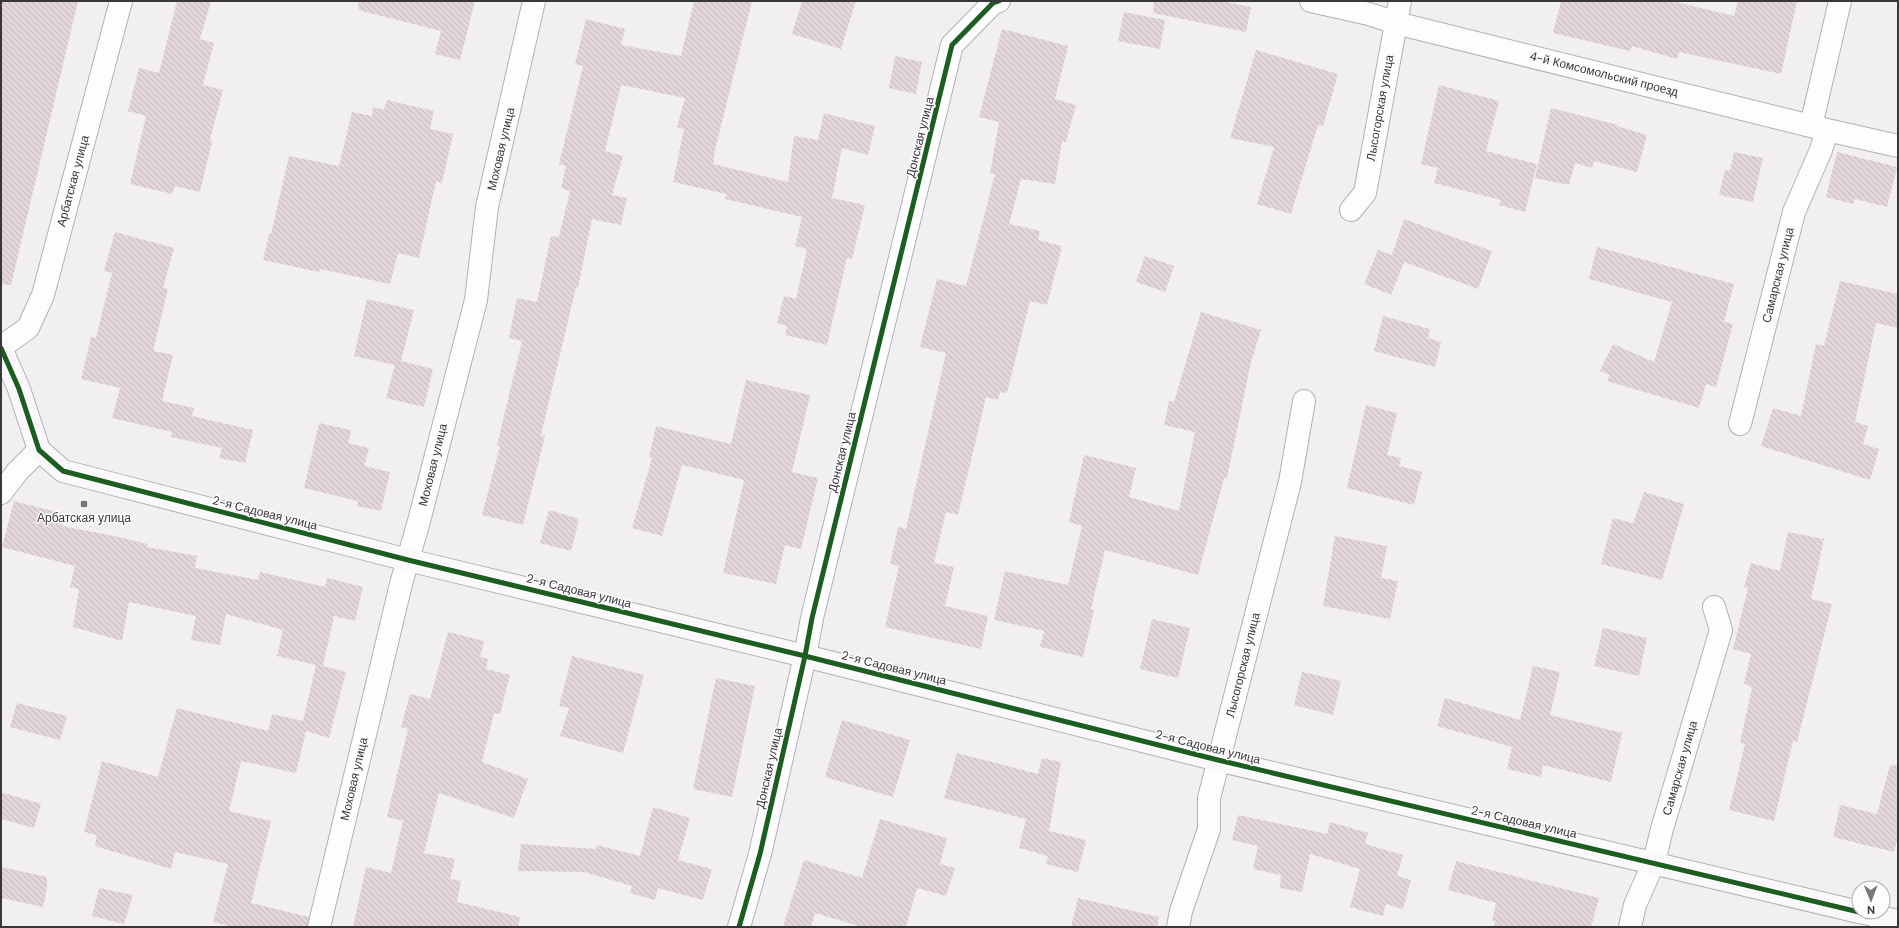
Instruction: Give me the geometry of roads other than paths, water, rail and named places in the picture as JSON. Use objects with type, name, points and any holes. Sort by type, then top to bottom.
[{"type":"street","name":"Арбатская улица","points":[[1,348],[28,328],[43,295],[121,1]]},
{"type":"street","name":"Моховая улица","points":[[319,927],[408,560],[476,300],[487,207],[534,1]]},
{"type":"street","name":"Донская улица","points":[[739,927],[760,854],[805,656],[812,618],[952,46],[993,3],[999,1]]},
{"type":"street","name":"4-й Комсомольский проезд","points":[[1311,1],[1369,14],[1396,23],[1819,128],[1898,146]]},
{"type":"street","name":"Лысогорская улица","points":[[1351,210],[1365,193],[1400,1]]},
{"type":"street","name":"Самарская улица","points":[[1740,424],[1794,212],[1821,150],[1819,128],[1840,1]]},
{"type":"street","points":[[1,348],[19,389],[39,450],[17,472],[1,492]]},
{"type":"street","name":"Лысогорская улица","points":[[1178,927],[1181,911],[1208,829],[1209,798],[1290,482],[1304,401]]},
{"type":"street","name":"2-я Садовая улица","points":[[39,450],[63,471],[408,560],[805,656],[1218,760],[1654,862],[1851,910]]},
{"type":"street","name":"Самарская улица","points":[[1630,927],[1635,905],[1654,862],[1662,829],[1721,630],[1714,607]]},
{"type":"place","name":"Арбатская улица","points":[[84,504]]}]
